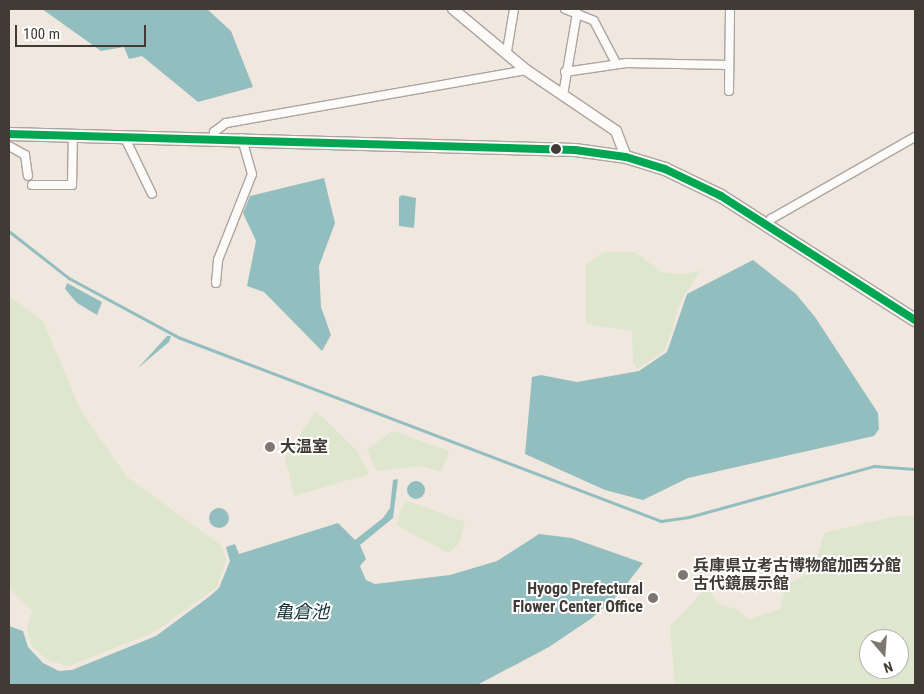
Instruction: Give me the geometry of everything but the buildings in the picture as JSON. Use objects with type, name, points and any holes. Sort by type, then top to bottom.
[{"type":"main road","points":[[9,134],[242,138],[575,150],[626,157],[700,185],[768,225],[915,320]]},
{"type":"street","points":[[453,9],[507,51],[526,70],[616,131],[626,157]]},
{"type":"street","points":[[507,51],[514,9]]},
{"type":"street","points":[[565,9],[594,22],[616,63]]},
{"type":"street","points":[[729,91],[730,9]]},
{"type":"street","points":[[563,95],[565,72],[577,13]]},
{"type":"street","points":[[565,72],[616,63],[729,66]]},
{"type":"street","points":[[214,139],[214,132],[226,123],[526,70]]},
{"type":"street","points":[[32,185],[72,185],[73,134]]},
{"type":"street","points":[[124,136],[152,194]]},
{"type":"street","points":[[768,225],[771,219],[915,137]]},
{"type":"street","points":[[216,283],[218,260],[252,174],[242,138]]},
{"type":"street","points":[[9,146],[25,155],[28,176]]},
{"type":"green space","points":[[604,252],[635,252],[663,273],[687,274],[701,270],[681,300],[665,350],[637,369],[633,362],[632,331],[586,324],[586,264]]},
{"type":"green space","points":[[9,296],[43,321],[81,411],[127,477],[222,546],[226,560],[217,587],[154,632],[69,666],[47,660],[31,645],[27,629],[32,611],[9,588]]},
{"type":"green space","points":[[316,411],[357,451],[369,474],[294,496],[285,457]]},
{"type":"green space","points":[[393,431],[449,451],[441,472],[422,466],[376,471],[367,449]]},
{"type":"green space","points":[[405,500],[465,522],[459,544],[448,553],[396,525]]},
{"type":"green space","points":[[897,516],[915,516],[915,685],[675,685],[670,627],[707,587],[717,603],[738,610],[749,619],[780,609],[786,584],[813,572],[824,533]]},
{"type":"water","points":[[42,9],[207,9],[231,31],[253,87],[198,102],[142,56],[129,59],[124,47],[101,51]]},
{"type":"water","points":[[324,178],[335,223],[319,266],[321,307],[331,335],[322,351],[264,292],[247,286],[256,241],[243,213],[250,196]]},
{"type":"water","points":[[402,195],[416,198],[414,228],[399,226],[399,197]]},
{"type":"water","points":[[753,260],[796,294],[815,317],[878,413],[879,429],[874,436],[688,478],[643,500],[605,490],[525,454],[532,377],[541,375],[577,382],[639,371],[667,352],[687,294]]},
{"type":"water","points":[[67,283],[102,302],[97,315],[77,303],[65,289]]},
{"type":"water","points":[[167,336],[171,336],[169,342],[138,368]]},
{"type":"water","name":"亀倉池","points":[[398,479],[393,518],[360,545],[366,559],[360,566],[366,580],[375,584],[450,575],[497,561],[539,534],[572,538],[643,563],[618,595],[592,618],[549,647],[477,685],[9,685],[9,626],[23,631],[28,647],[43,663],[59,671],[72,670],[156,636],[210,596],[219,588],[230,561],[226,547],[235,544],[239,554],[338,523],[355,540],[383,518],[390,508],[393,480]]},
{"type":"water","points":[[416,481],[422,484],[425,490],[422,496],[416,499],[410,496],[407,490],[410,484]]},
{"type":"water","points":[[219,508],[226,511],[229,518],[226,525],[219,528],[212,525],[209,518],[212,511]]},
{"type":"waterway","points":[[9,231],[69,278],[178,337],[661,521],[689,517],[874,466],[915,469]]},
{"type":"transit line","points":[[9,134],[575,150],[626,157],[665,169],[721,196],[915,320]]},
{"type":"place","name":"大温室","points":[[270,447]]},
{"type":"place","name":"兵庫県立考古博物館加西分館 古代鏡展示館","points":[[683,575]]},
{"type":"place","name":"Hyogo Prefectural Flower Center Office","points":[[653,598]]}]
